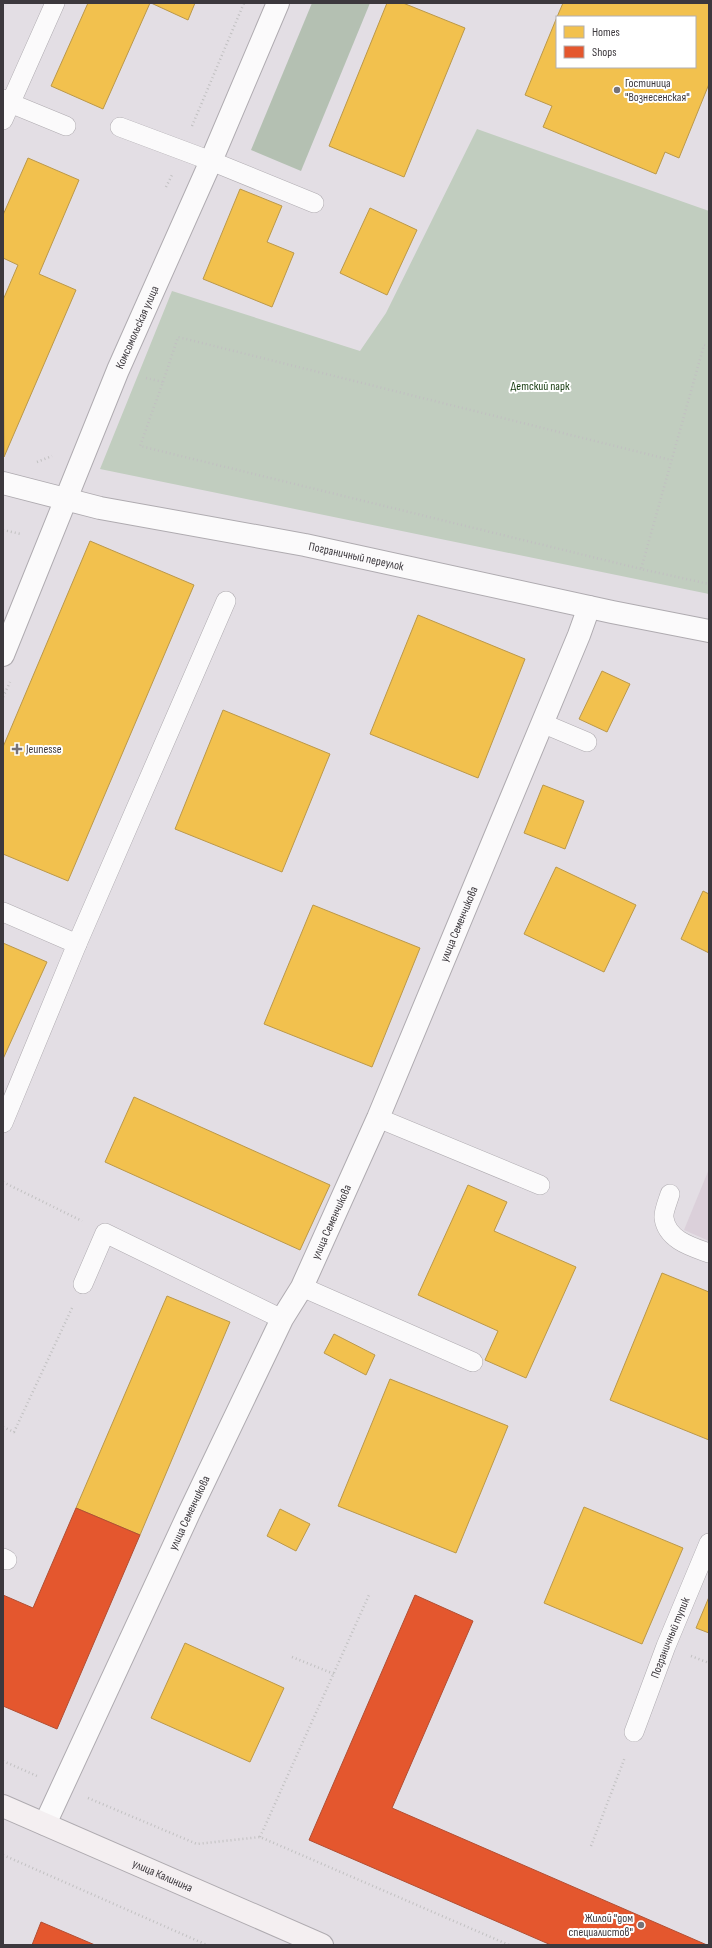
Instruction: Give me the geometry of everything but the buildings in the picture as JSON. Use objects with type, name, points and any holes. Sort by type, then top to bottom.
[{"type":"main road","name":"улица Калинина","points":[[3,1806],[322,1945]]},
{"type":"street","name":"Комсомольская улица","points":[[3,655],[118,370],[211,161],[278,3]]},
{"type":"street","name":"Пограничный переулок","points":[[3,483],[100,508],[305,545],[589,607],[709,631]]},
{"type":"street","name":"улица Семенчикова","points":[[45,1824],[61,1786],[282,1319],[302,1287],[378,1118],[579,635],[589,607]]},
{"type":"lane","points":[[55,3],[5,107],[66,126]]},
{"type":"lane","points":[[120,127],[211,161],[314,203]]},
{"type":"lane","points":[[3,1123],[77,944],[226,601]]},
{"type":"lane","points":[[542,723],[587,742]]},
{"type":"lane","points":[[3,912],[77,944]]},
{"type":"lane","points":[[378,1118],[540,1185]]},
{"type":"lane","points":[[670,1194],[663,1218],[669,1232],[682,1243],[709,1253]]},
{"type":"lane","points":[[83,1284],[105,1233],[282,1319]]},
{"type":"lane","points":[[302,1287],[473,1362]]},
{"type":"lane","name":"Пограничный тупик","points":[[634,1732],[666,1646],[709,1543]]},
{"type":"path","points":[[671,460],[178,337],[140,446],[641,569],[709,584]]},
{"type":"path","points":[[641,569],[704,345],[709,346]]},
{"type":"path","points":[[118,370],[163,382]]},
{"type":"path","points":[[3,530],[21,534]]},
{"type":"path","points":[[3,1182],[105,1233]]},
{"type":"path","points":[[3,1427],[14,1432],[83,1284]]},
{"type":"path","points":[[260,1837],[369,1595]]},
{"type":"path","points":[[292,1656],[334,1674]]},
{"type":"path","points":[[591,1846],[634,1732]]},
{"type":"path","points":[[3,1761],[197,1844],[260,1837],[509,1945]]},
{"type":"path","points":[[3,1855],[207,1945]]},
{"type":"shaded area","points":[[709,1169],[709,1241],[684,1230]]},
{"type":"green space","points":[[312,3],[370,3],[301,171],[251,150]]},
{"type":"green space","name":"Детский парк","points":[[477,129],[709,211],[709,594],[100,469],[172,291],[360,351],[386,313]]},
{"type":"place","name":"Гостиница \"Вознесенская\"","points":[[617,90]]},
{"type":"place","name":"Jeunesse","points":[[17,749]]},
{"type":"place","name":"Жилой \"дом специалистов\"","points":[[641,1925]]}]
